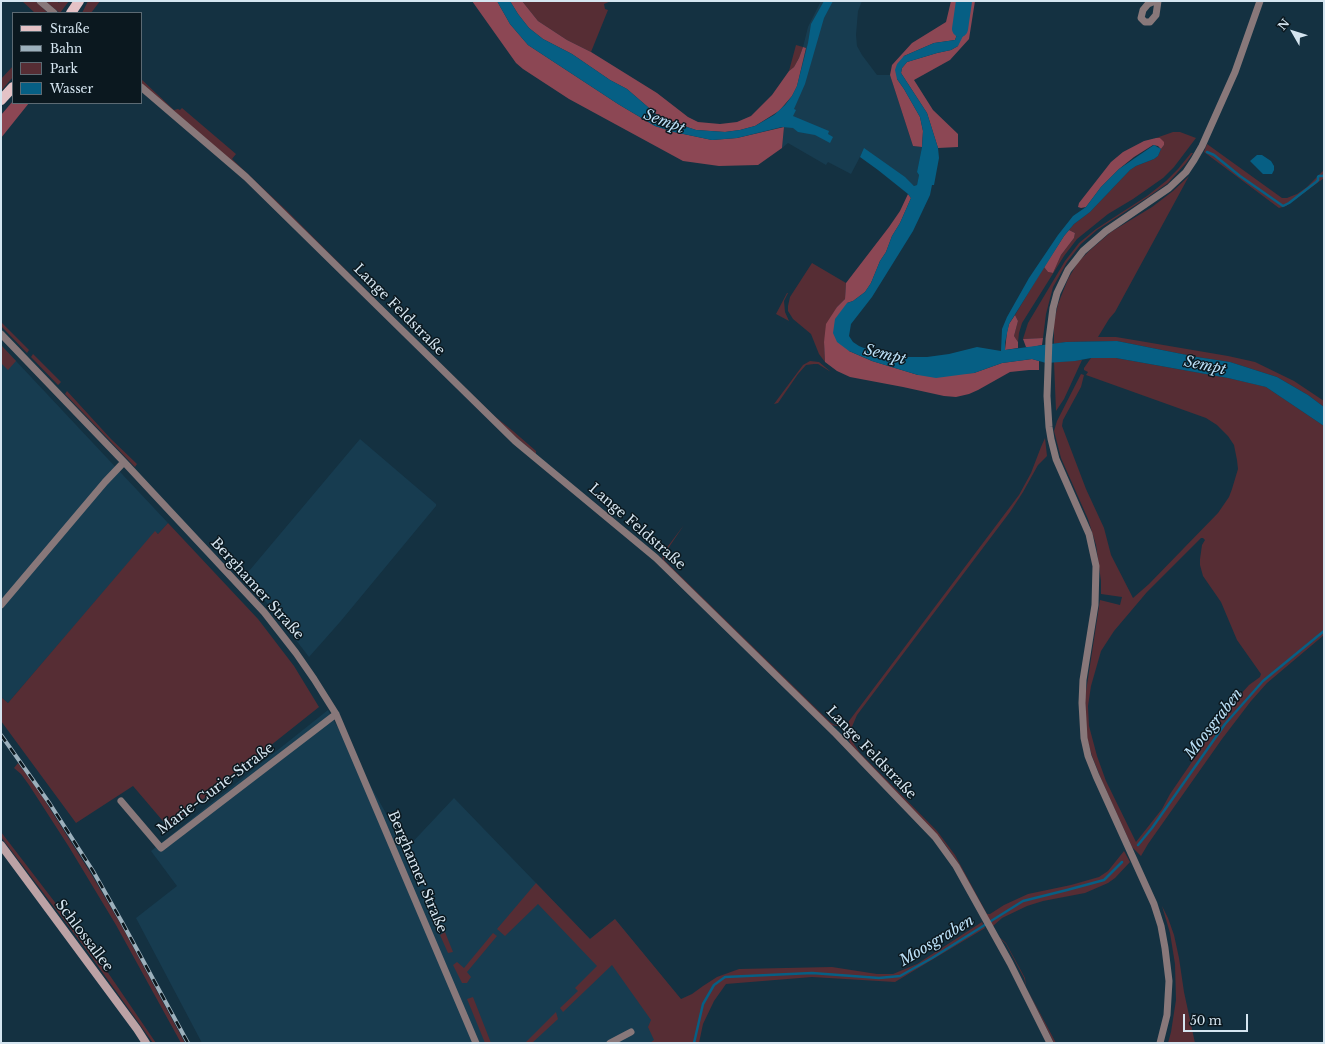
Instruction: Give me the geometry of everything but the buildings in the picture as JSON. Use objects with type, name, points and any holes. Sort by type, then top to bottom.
[{"type":"main road","points":[[1,100],[12,88]]},
{"type":"main road","name":"Schlossallee","points":[[1,846],[146,1043]]},
{"type":"street","points":[[40,1],[53,12]]},
{"type":"street","points":[[1160,1043],[1167,1015],[1169,982],[1161,926],[1154,904],[1099,783],[1088,756],[1084,738],[1082,703],[1083,680],[1095,605],[1096,566],[1089,534],[1056,459],[1051,439],[1048,407],[1049,339],[1053,308],[1057,293],[1068,270],[1083,251],[1106,231],[1156,198],[1186,172],[1194,160],[1202,146],[1235,72],[1260,1]]},
{"type":"street","name":"Lange Feldstraße","points":[[142,88],[252,182],[430,359],[515,441],[656,558],[836,734],[934,838],[956,866],[1010,963],[1050,1043]]},
{"type":"street","name":"Berghamer Straße","points":[[1,334],[124,462],[264,612],[296,652],[336,714],[476,1043]]},
{"type":"street","points":[[1,604],[124,462]]},
{"type":"street","name":"Marie-Curie-Straße","points":[[121,801],[161,848],[336,714]]},
{"type":"street","points":[[610,1043],[631,1032]]},
{"type":"shaded area","points":[[472,1],[497,1],[510,24],[528,45],[618,104],[655,126],[674,132],[712,140],[737,138],[784,127],[782,148],[758,165],[719,166],[683,161],[569,99],[523,69],[516,63]]},
{"type":"shaded area","points":[[510,1],[522,1],[538,21],[567,40],[591,52],[657,93],[688,117],[698,122],[720,124],[737,122],[751,116],[772,95],[789,71],[794,67],[803,47],[806,48],[797,86],[792,96],[779,111],[755,126],[740,130],[725,132],[696,130],[672,122],[656,114],[627,89],[610,80],[572,54],[543,39],[529,28]]},
{"type":"shaded area","points":[[821,1],[862,1],[858,11],[856,35],[857,46],[877,75],[890,75],[913,146],[922,147],[917,172],[919,175],[917,185],[914,186],[862,153],[851,174],[828,162],[826,165],[788,143],[782,148],[784,127],[806,48],[803,47],[808,27]]},
{"type":"shaded area","points":[[951,1],[975,1],[969,39],[950,60],[914,80],[933,110],[958,134],[958,147],[938,148],[927,113],[901,73],[902,68],[907,62],[951,50],[958,46],[960,9],[958,32],[955,40],[934,43],[904,56],[897,79],[920,117],[923,131],[922,147],[913,146],[890,75],[892,65],[912,43],[946,22]]},
{"type":"shaded area","points":[[12,102],[12,104],[28,104],[1,138],[1,115]]},
{"type":"shaded area","points":[[1160,138],[1164,142],[1161,149],[1158,146],[1153,145],[1134,157],[1119,169],[1101,187],[1086,207],[1078,207],[1079,203],[1111,162],[1123,152],[1144,141]]},
{"type":"shaded area","points":[[908,194],[911,198],[900,223],[892,236],[886,252],[880,261],[871,283],[865,292],[853,301],[847,303],[849,351],[872,361],[918,375],[974,373],[1002,363],[1032,359],[1039,361],[1039,370],[1010,372],[978,390],[956,397],[944,396],[850,377],[837,371],[825,362],[824,342],[826,324],[837,307],[845,299],[846,283],[889,227],[900,211]]},
{"type":"shaded area","points":[[1069,230],[1075,233],[1074,238],[1061,255],[1053,273],[1048,272],[1044,267]]},
{"type":"shaded area","points":[[1015,315],[1018,321],[1014,336],[1018,342],[1018,348],[1005,350],[1009,324]]},
{"type":"shaded area","points":[[1043,338],[1042,345],[1032,347],[1026,347],[1023,339]]},
{"type":"shaded area","points":[[1,345],[168,523],[158,534],[155,532],[8,703],[1,697]]},
{"type":"shaded area","points":[[360,439],[436,504],[436,506],[309,657],[273,610],[244,577]]},
{"type":"shaded area","points":[[328,710],[406,849],[454,798],[590,939],[615,919],[699,1022],[694,1043],[202,1043],[136,918],[177,886],[151,851]]},
{"type":"green space","points":[[22,1],[35,1],[47,12],[34,12]]},
{"type":"green space","points":[[45,1],[57,1],[59,3],[60,1],[69,1],[61,12]]},
{"type":"green space","points":[[88,1],[100,1],[92,12],[82,12]]},
{"type":"green space","points":[[522,1],[611,1],[604,4],[605,9],[608,10],[591,52],[567,40],[538,21]]},
{"type":"green space","points":[[796,45],[803,47],[794,67],[789,71]]},
{"type":"green space","points":[[12,67],[12,78],[1,91],[1,79]]},
{"type":"green space","points":[[142,80],[174,110],[180,110],[182,108],[236,154],[232,159],[286,210],[493,415],[536,451],[536,454],[506,429],[357,283],[142,85]]},
{"type":"green space","points":[[1173,132],[1180,132],[1196,138],[1174,167],[1163,178],[1108,214],[1077,239],[1064,256],[1022,323],[1018,342],[1014,336],[1018,321],[1015,315],[1044,267],[1048,272],[1053,273],[1061,255],[1074,238],[1075,233],[1069,230],[1074,224],[1090,212],[1130,170],[1158,156],[1164,145],[1160,138],[1156,138]]},
{"type":"green space","points":[[1207,144],[1282,198],[1287,198],[1297,194],[1307,187],[1324,170],[1324,178],[1286,206],[1279,208],[1204,152]]},
{"type":"green space","points":[[1191,153],[1193,153],[1186,163],[1168,183],[1097,230],[1081,244],[1067,262],[1053,287],[1046,314],[1043,338],[1023,339],[1028,323],[1065,261],[1079,243],[1096,229],[1147,196],[1166,181]]},
{"type":"green space","points":[[1189,176],[1115,312],[1098,337],[1116,337],[1255,362],[1294,381],[1324,401],[1324,407],[1308,395],[1277,377],[1230,362],[1117,341],[1066,342],[1054,344],[1054,322],[1058,304],[1068,279],[1078,262],[1111,232],[1152,207],[1173,191]]},
{"type":"green space","points":[[812,263],[846,283],[845,299],[837,307],[824,342],[825,362],[819,354],[811,334],[793,319],[788,311],[790,297]]},
{"type":"green space","points":[[787,293],[784,301],[785,312],[789,321],[776,314]]},
{"type":"green space","points":[[1,322],[29,350],[27,353],[1,326]]},
{"type":"green space","points":[[1,345],[16,361],[8,370],[1,363]]},
{"type":"green space","points":[[33,354],[61,382],[58,385],[31,357]]},
{"type":"green space","points":[[1091,358],[1116,358],[1254,384],[1266,387],[1324,426],[1324,635],[1267,683],[1251,701],[1222,739],[1141,856],[1132,847],[1102,781],[1092,756],[1086,735],[1085,698],[1100,600],[1120,605],[1122,597],[1101,594],[1101,581],[1096,545],[1088,519],[1061,458],[1054,431],[1057,421],[1081,374],[1084,375],[1081,387],[1063,420],[1062,426],[1086,489],[1104,528],[1111,555],[1133,598],[1149,584],[1218,513],[1229,497],[1232,489],[1238,469],[1237,460],[1234,445],[1228,436],[1217,425],[1206,418],[1086,375],[1088,372],[1084,370]],"holes":[[[1201,538],[1205,540],[1202,545],[1200,559],[1203,576],[1221,602],[1237,640],[1261,674],[1260,677],[1249,685],[1230,706],[1170,794],[1162,809],[1136,842],[1106,781],[1097,756],[1089,726],[1088,706],[1091,686],[1101,651],[1114,631],[1147,592]]]},
{"type":"green space","points":[[1082,360],[1064,399],[1056,411],[1054,362]]},
{"type":"green space","points":[[810,361],[819,362],[831,372],[818,364],[806,365],[778,403],[774,404],[803,365]]},
{"type":"green space","points":[[67,391],[111,439],[137,464],[135,467],[65,394]]},
{"type":"green space","points":[[1045,438],[1047,456],[1038,465],[1010,512],[857,715],[851,729],[852,741],[860,753],[937,831],[955,855],[987,914],[990,914],[1004,905],[1028,894],[1071,885],[1099,877],[1108,871],[1124,851],[1130,862],[1115,878],[1108,883],[1085,893],[1043,901],[1027,906],[1002,918],[993,926],[999,937],[1006,943],[1025,978],[1026,987],[1024,978],[1006,944],[998,937],[958,863],[944,843],[851,745],[846,733],[849,721],[1019,495],[1031,473]]},
{"type":"green space","points":[[168,523],[258,619],[294,666],[319,707],[168,827],[133,786],[76,823],[1,721],[1,697],[8,703],[155,531],[158,534]]},
{"type":"green space","points":[[684,525],[667,550],[664,560],[830,722],[835,725],[845,717],[837,726],[831,725],[663,561],[662,554]]},
{"type":"green space","points":[[18,763],[40,793],[90,872],[120,923],[185,1043],[181,1043],[116,925],[69,847],[29,785],[21,774],[14,768]]},
{"type":"green space","points":[[1,832],[100,961],[156,1043],[153,1043],[85,948],[1,837]]},
{"type":"green space","points":[[536,883],[590,939],[615,919],[681,999],[692,994],[717,977],[739,969],[832,967],[877,974],[893,974],[917,964],[982,922],[985,928],[895,982],[812,977],[726,984],[714,1001],[703,1024],[699,1043],[650,1043],[654,1040],[648,1027],[651,1020],[612,965],[563,1012],[560,1008],[578,991],[575,988],[597,966],[538,904],[505,936],[497,929]]},
{"type":"green space","points":[[1162,906],[1174,935],[1195,1043],[1168,1043],[1176,1000],[1175,964],[1170,933]]},
{"type":"green space","points":[[445,932],[453,952],[448,953],[440,935]]},
{"type":"green space","points":[[493,933],[497,936],[467,972],[471,977],[467,983],[462,983],[453,965],[457,962],[464,968]]},
{"type":"green space","points":[[1026,987],[1056,1043],[1054,1043]]},
{"type":"green space","points":[[473,997],[491,1043],[485,1043],[467,999]]},
{"type":"green space","points":[[556,1012],[558,1019],[532,1043],[525,1043]]},
{"type":"water","points":[[497,1],[510,1],[529,28],[543,39],[572,54],[610,80],[627,89],[656,114],[672,122],[696,130],[725,132],[755,126],[774,115],[785,105],[797,86],[808,43],[811,24],[824,1],[833,1],[824,18],[805,84],[794,109],[796,110],[793,116],[829,131],[828,134],[833,137],[830,143],[815,135],[798,132],[793,128],[782,127],[737,138],[712,140],[674,132],[655,126],[618,104],[528,45],[510,24]]},
{"type":"water","points":[[960,9],[966,9],[964,34],[958,46],[951,50],[907,62],[902,68],[901,73],[927,113],[938,148],[939,158],[934,185],[932,185],[930,195],[913,231],[872,297],[851,324],[849,336],[853,342],[876,353],[901,357],[927,357],[949,354],[977,347],[1001,351],[1002,329],[1007,317],[1029,278],[1058,235],[1073,216],[1086,207],[1101,187],[1119,169],[1154,145],[1161,149],[1158,156],[1130,170],[1090,212],[1074,224],[1064,236],[1009,324],[1005,350],[1066,342],[1117,341],[1230,362],[1277,377],[1308,395],[1324,407],[1324,426],[1266,387],[1228,378],[1116,358],[1091,358],[1075,361],[1046,363],[1032,359],[1002,363],[974,373],[936,378],[918,375],[872,361],[849,351],[837,342],[833,333],[835,319],[847,303],[853,301],[865,292],[871,283],[880,261],[886,252],[892,236],[900,223],[911,198],[908,194],[860,157],[864,148],[905,177],[914,186],[917,185],[919,175],[917,172],[922,147],[923,131],[920,117],[897,79],[895,70],[897,64],[904,56],[934,43],[955,40],[958,32]]},
{"type":"water","points":[[1257,155],[1262,155],[1271,161],[1274,166],[1272,174],[1263,174],[1250,161]]},
{"type":"waterway","name":"Sempt","points":[[960,29],[964,1]]},
{"type":"waterway","points":[[1207,152],[1214,155],[1240,176],[1283,206],[1316,182],[1319,176],[1324,175]]},
{"type":"waterway","name":"Moosgraben","points":[[1138,845],[1152,828],[1225,724],[1263,681],[1324,631]]},
{"type":"waterway","name":"Moosgraben","points":[[694,1043],[703,1004],[714,985],[725,977],[812,973],[879,978],[900,976],[932,958],[1023,901],[1104,880],[1122,862]]},
{"type":"railway","points":[[1,735],[50,804],[93,871],[188,1043]]}]
